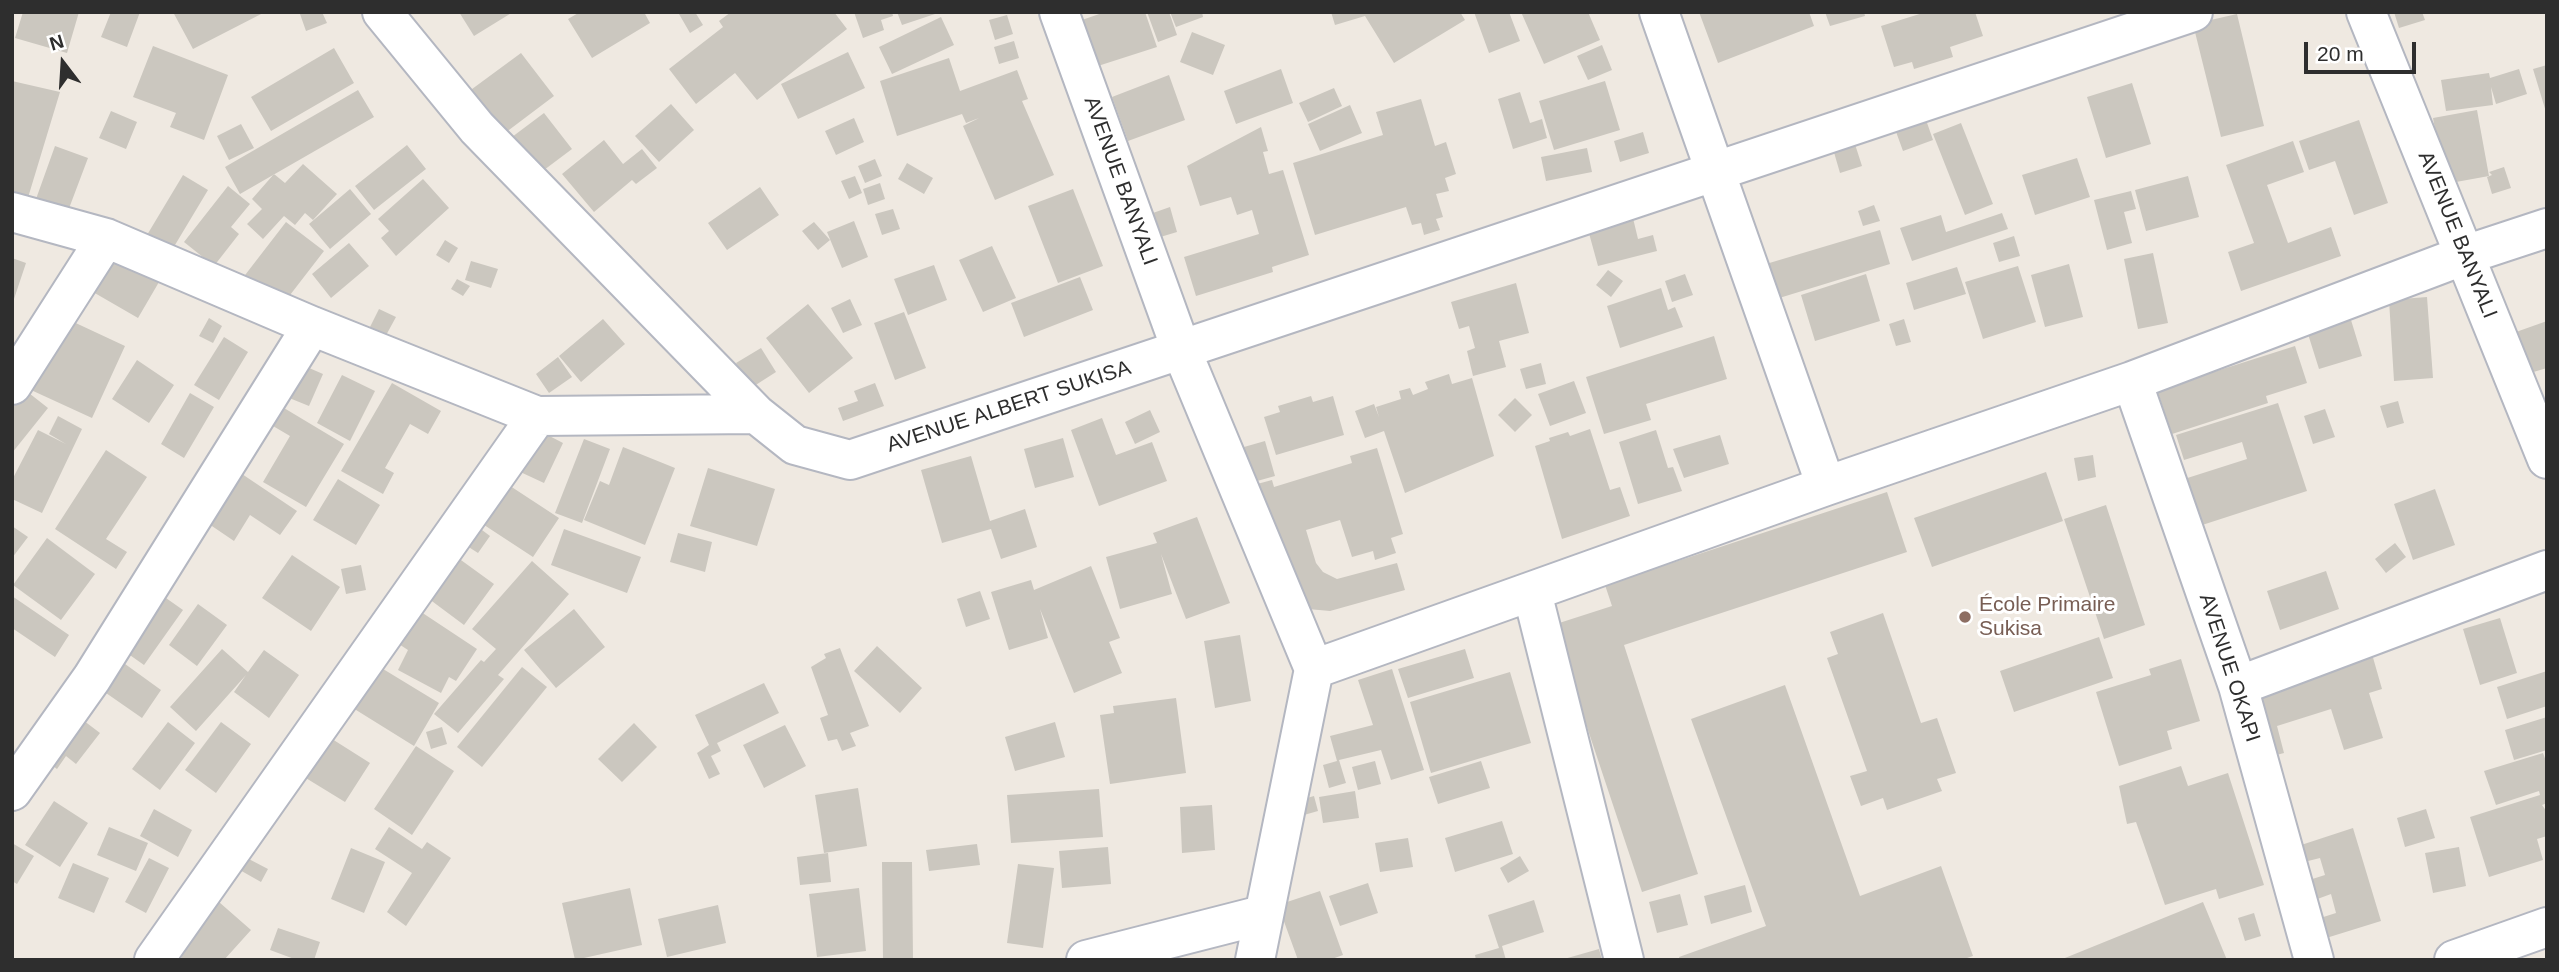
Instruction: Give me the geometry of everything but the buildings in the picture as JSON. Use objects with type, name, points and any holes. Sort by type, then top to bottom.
[{"type":"street","name":"AVENUE ALBERT SUKISA","points":[[382,12],[477,128],[756,414],[795,445],[850,460],[2193,12]]},
{"type":"street","name":"AVENUE BANYALI","points":[[1059,12],[1181,349]]},
{"type":"street","points":[[1659,12],[1826,486]]},
{"type":"street","name":"AVENUE BANYALI","points":[[2366,12],[2547,459]]},
{"type":"street","points":[[12,212],[106,238],[312,326],[537,416],[756,414]]},
{"type":"street","points":[[1314,669],[1826,486],[2132,381],[2465,255],[2547,228]]},
{"type":"street","points":[[12,385],[106,238]]},
{"type":"street","points":[[12,791],[92,678],[312,326]]},
{"type":"street","points":[[1181,349],[1314,669],[1255,960]]},
{"type":"street","name":"AVENUE OKAPI","points":[[2132,381],[2238,686],[2314,960]]},
{"type":"street","points":[[154,960],[537,416]]},
{"type":"street","points":[[2238,686],[2547,570]]},
{"type":"street","points":[[1532,592],[1624,960]]},
{"type":"street","points":[[1086,960],[1262,915]]},
{"type":"street","points":[[2454,960],[2547,927]]},
{"type":"place","name":"École Primaire Sukisa","points":[[1965,617]]}]
